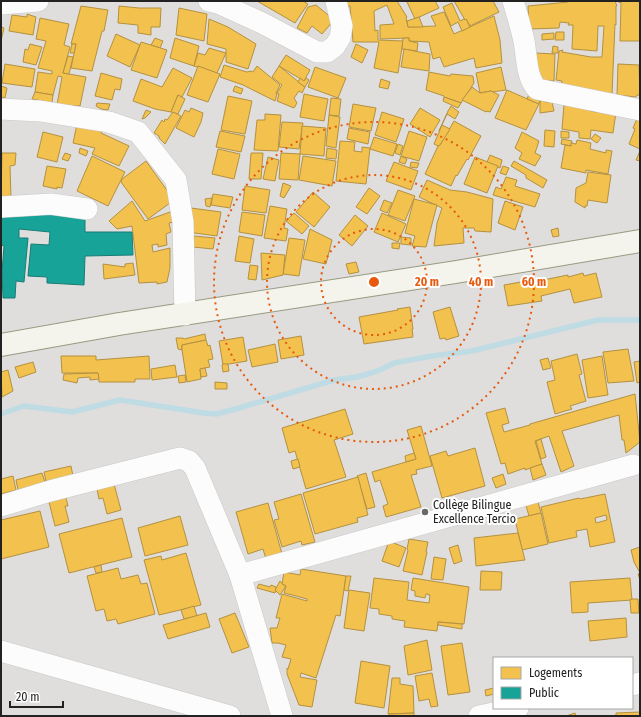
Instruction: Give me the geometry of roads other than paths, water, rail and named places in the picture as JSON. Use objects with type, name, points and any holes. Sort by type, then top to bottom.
[{"type":"main road","points":[[1,345],[119,324],[185,315],[640,241]]},
{"type":"street","points":[[1,4],[38,1]]},
{"type":"street","points":[[209,1],[218,3],[262,23],[317,52],[327,52],[335,46],[340,38],[342,26],[336,1]]},
{"type":"street","points":[[513,1],[524,41],[532,84],[537,89],[640,110]]},
{"type":"street","points":[[1,109],[40,111],[109,122],[138,132],[176,180],[183,222],[185,315]]},
{"type":"street","points":[[1,207],[51,204],[87,209]]},
{"type":"street","points":[[1,506],[50,491],[180,458],[189,461],[194,468],[240,575],[282,716]]},
{"type":"street","points":[[240,575],[633,465]]},
{"type":"street","points":[[1,651],[230,716]]},
{"type":"street","points":[[479,716],[513,709]]},
{"type":"waterway","points":[[1,414],[24,406],[72,412],[120,400],[216,414],[334,380],[357,377],[371,373],[394,363],[472,351],[598,320],[640,320]]},
{"type":"place","name":"Collège Bilingue Excellence Tercio","points":[[425,512]]}]
